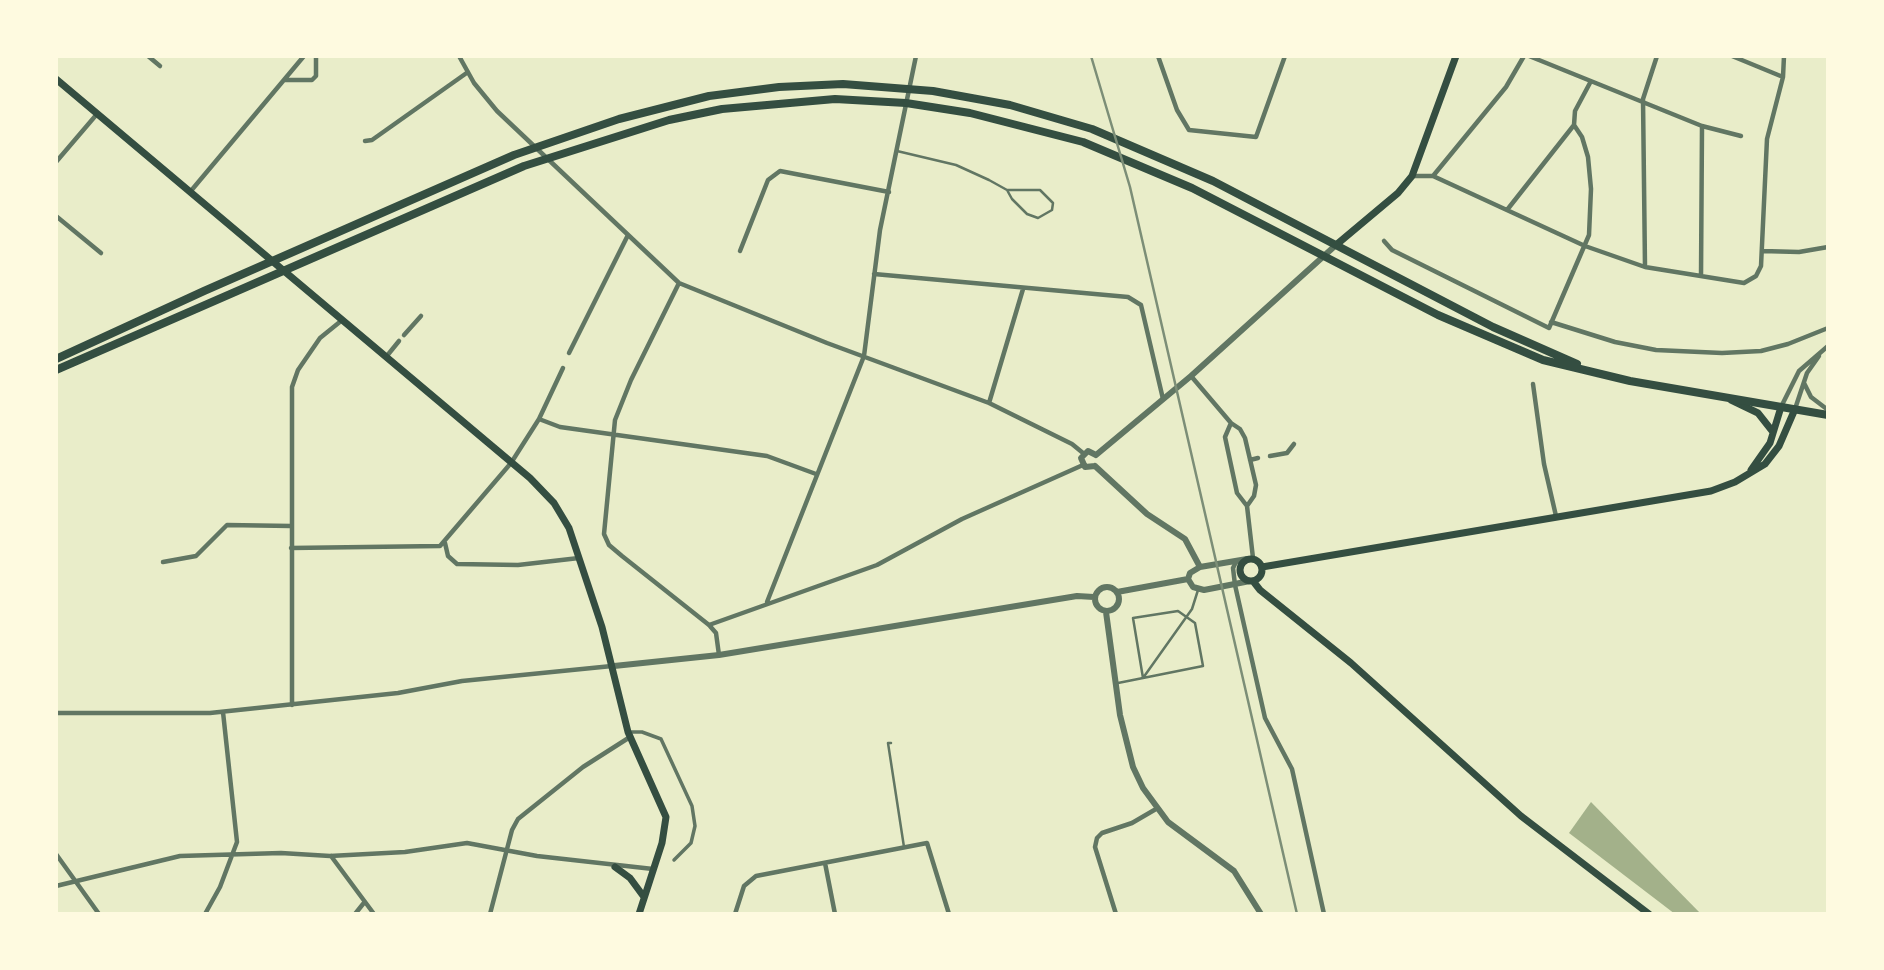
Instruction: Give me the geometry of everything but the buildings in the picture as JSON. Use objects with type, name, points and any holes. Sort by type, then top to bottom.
[{"type":"main road","points":[[1336,244],[1398,193],[1412,176],[1456,56]]},
{"type":"main road","points":[[56,79],[554,503],[569,528],[579,558],[614,666],[629,734],[666,817],[639,914]]},
{"type":"main road","points":[[56,359],[444,184],[619,119],[709,96],[779,87],[830,85],[909,88],[1010,105],[1092,129],[1213,181],[1493,327],[1592,371]]},
{"type":"main road","points":[[56,370],[545,159],[621,133],[722,109],[835,99],[906,103],[981,115],[1083,142],[1192,188],[1487,338],[1543,360],[1630,382],[1727,399],[1828,412]]},
{"type":"main road","points":[[1727,399],[1758,412],[1773,434]]},
{"type":"main road","points":[[1745,475],[1766,452],[1782,407]]},
{"type":"main road","points":[[1649,914],[1521,816],[1351,663],[1252,581],[1244,579],[1240,568],[1246,559],[1262,567],[1711,491],[1745,475],[1772,456],[1795,409]]},
{"type":"main road","points":[[1252,581],[1261,575],[1262,567]]},
{"type":"main road","points":[[615,867],[631,878],[644,898]]},
{"type":"street","points":[[148,56],[160,66]]},
{"type":"street","points":[[189,193],[304,56]]},
{"type":"street","points":[[286,80],[312,80],[316,76],[316,56]]},
{"type":"street","points":[[459,56],[497,111],[679,283],[989,403],[1072,444],[1083,453]]},
{"type":"street","points":[[768,602],[864,356],[871,318],[874,274],[916,56]]},
{"type":"street","points":[[1158,56],[1177,110],[1189,130],[1256,137],[1285,56]]},
{"type":"street","points":[[1433,176],[1506,87],[1524,56]]},
{"type":"street","points":[[1529,56],[1643,99],[1702,125],[1741,136]]},
{"type":"street","points":[[1645,267],[1643,99],[1657,56]]},
{"type":"street","points":[[1732,56],[1783,77]]},
{"type":"street","points":[[1412,176],[1433,176],[1585,246],[1645,267],[1744,283],[1760,272],[1767,139],[1783,77],[1784,56]]},
{"type":"street","points":[[365,141],[372,140],[468,72]]},
{"type":"street","points":[[1507,210],[1574,125],[1575,111],[1591,81]]},
{"type":"street","points":[[56,162],[97,114]]},
{"type":"street","points":[[1550,325],[1589,235],[1589,168],[1582,137],[1574,125]]},
{"type":"street","points":[[1701,276],[1702,125]]},
{"type":"street","points":[[740,251],[765,185],[771,176],[780,171],[889,191]]},
{"type":"street","points":[[56,216],[101,253]]},
{"type":"street","points":[[569,353],[628,235]]},
{"type":"street","points":[[1384,241],[1392,250],[1538,325],[1550,325],[1615,342],[1656,350],[1711,353],[1760,351],[1788,344],[1828,328]]},
{"type":"street","points":[[1095,466],[1096,455],[1164,400],[1336,244]]},
{"type":"street","points":[[1762,251],[1800,252],[1828,247]]},
{"type":"street","points":[[874,274],[1128,298],[1140,305],[1164,400]]},
{"type":"street","points":[[679,283],[631,380],[613,435],[606,540],[709,625],[716,633],[719,654]]},
{"type":"street","points":[[989,403],[1023,289]]},
{"type":"street","points":[[404,335],[421,316]]},
{"type":"street","points":[[292,705],[292,387],[302,362],[323,334],[341,321]]},
{"type":"street","points":[[385,358],[399,341]]},
{"type":"street","points":[[1795,409],[1804,382],[1826,348]]},
{"type":"street","points":[[1782,407],[1798,372],[1826,348]]},
{"type":"street","points":[[292,548],[401,549],[436,547],[445,543],[510,463],[539,419],[562,368]]},
{"type":"street","points":[[1191,376],[1231,423],[1240,429],[1256,485],[1254,496],[1247,506]]},
{"type":"street","points":[[1804,382],[1811,397],[1828,412]]},
{"type":"street","points":[[1533,384],[1544,464],[1556,516]]},
{"type":"street","points":[[539,419],[560,427],[767,456],[816,474]]},
{"type":"street","points":[[1231,423],[1225,438],[1237,493],[1247,506],[1250,536],[1246,559],[1233,568],[1235,584],[1265,718],[1292,769],[1324,914]]},
{"type":"street","points":[[1270,456],[1287,453],[1294,444]]},
{"type":"street","points":[[1083,453],[1090,451],[1096,455]]},
{"type":"street","points":[[1083,453],[1083,466]]},
{"type":"street","points":[[1250,460],[1258,458]]},
{"type":"street","points":[[709,625],[877,565],[962,519],[1083,466],[1095,466],[1147,514],[1185,540],[1200,567]]},
{"type":"street","points":[[163,562],[196,556],[220,528],[227,526],[291,526]]},
{"type":"street","points":[[445,543],[452,561],[469,564],[518,565],[579,558]]},
{"type":"street","points":[[1188,579],[1190,573],[1200,567],[1246,559]]},
{"type":"street","points":[[1188,579],[1198,590],[1252,581]]},
{"type":"street","points":[[56,713],[223,712],[398,693],[462,681],[719,654],[1077,596],[1094,597],[1104,587],[1117,592],[1188,579]]},
{"type":"street","points":[[1106,612],[1118,606],[1117,592]]},
{"type":"street","points":[[1094,597],[1096,605],[1106,612],[1115,684],[1133,767],[1156,809],[1185,836],[1219,857],[1234,871],[1261,914]]},
{"type":"street","points":[[205,914],[237,842],[223,712]]},
{"type":"street","points":[[490,914],[512,830],[526,810],[629,734],[642,732],[661,739],[689,798],[694,814],[694,834],[688,849],[674,860]]},
{"type":"street","points":[[1116,914],[1095,846],[1102,833],[1132,823],[1156,809]]},
{"type":"street","points":[[735,914],[750,879],[927,843],[949,914]]},
{"type":"street","points":[[56,886],[180,856],[234,853],[330,856],[405,852],[467,844],[615,867],[653,869]]},
{"type":"street","points":[[56,854],[99,914]]},
{"type":"street","points":[[330,856],[373,914]]},
{"type":"street","points":[[825,863],[835,914]]},
{"type":"street","points":[[355,914],[363,904]]},
{"type":"lane","points":[[897,151],[956,165],[1007,190],[1040,190],[1053,203],[1052,210],[1038,218],[1027,214],[1007,190]]},
{"type":"lane","points":[[1143,678],[1187,617],[1198,590]]},
{"type":"lane","points":[[1115,684],[1203,666],[1195,623],[1178,611],[1133,618],[1143,678]]},
{"type":"lane","points":[[891,743],[888,743],[904,847]]},
{"type":"shaded area","points":[[1591,802],[1701,914],[1675,914],[1569,833]]},
{"type":"railway","points":[[1091,56],[1130,187],[1297,914]]}]
